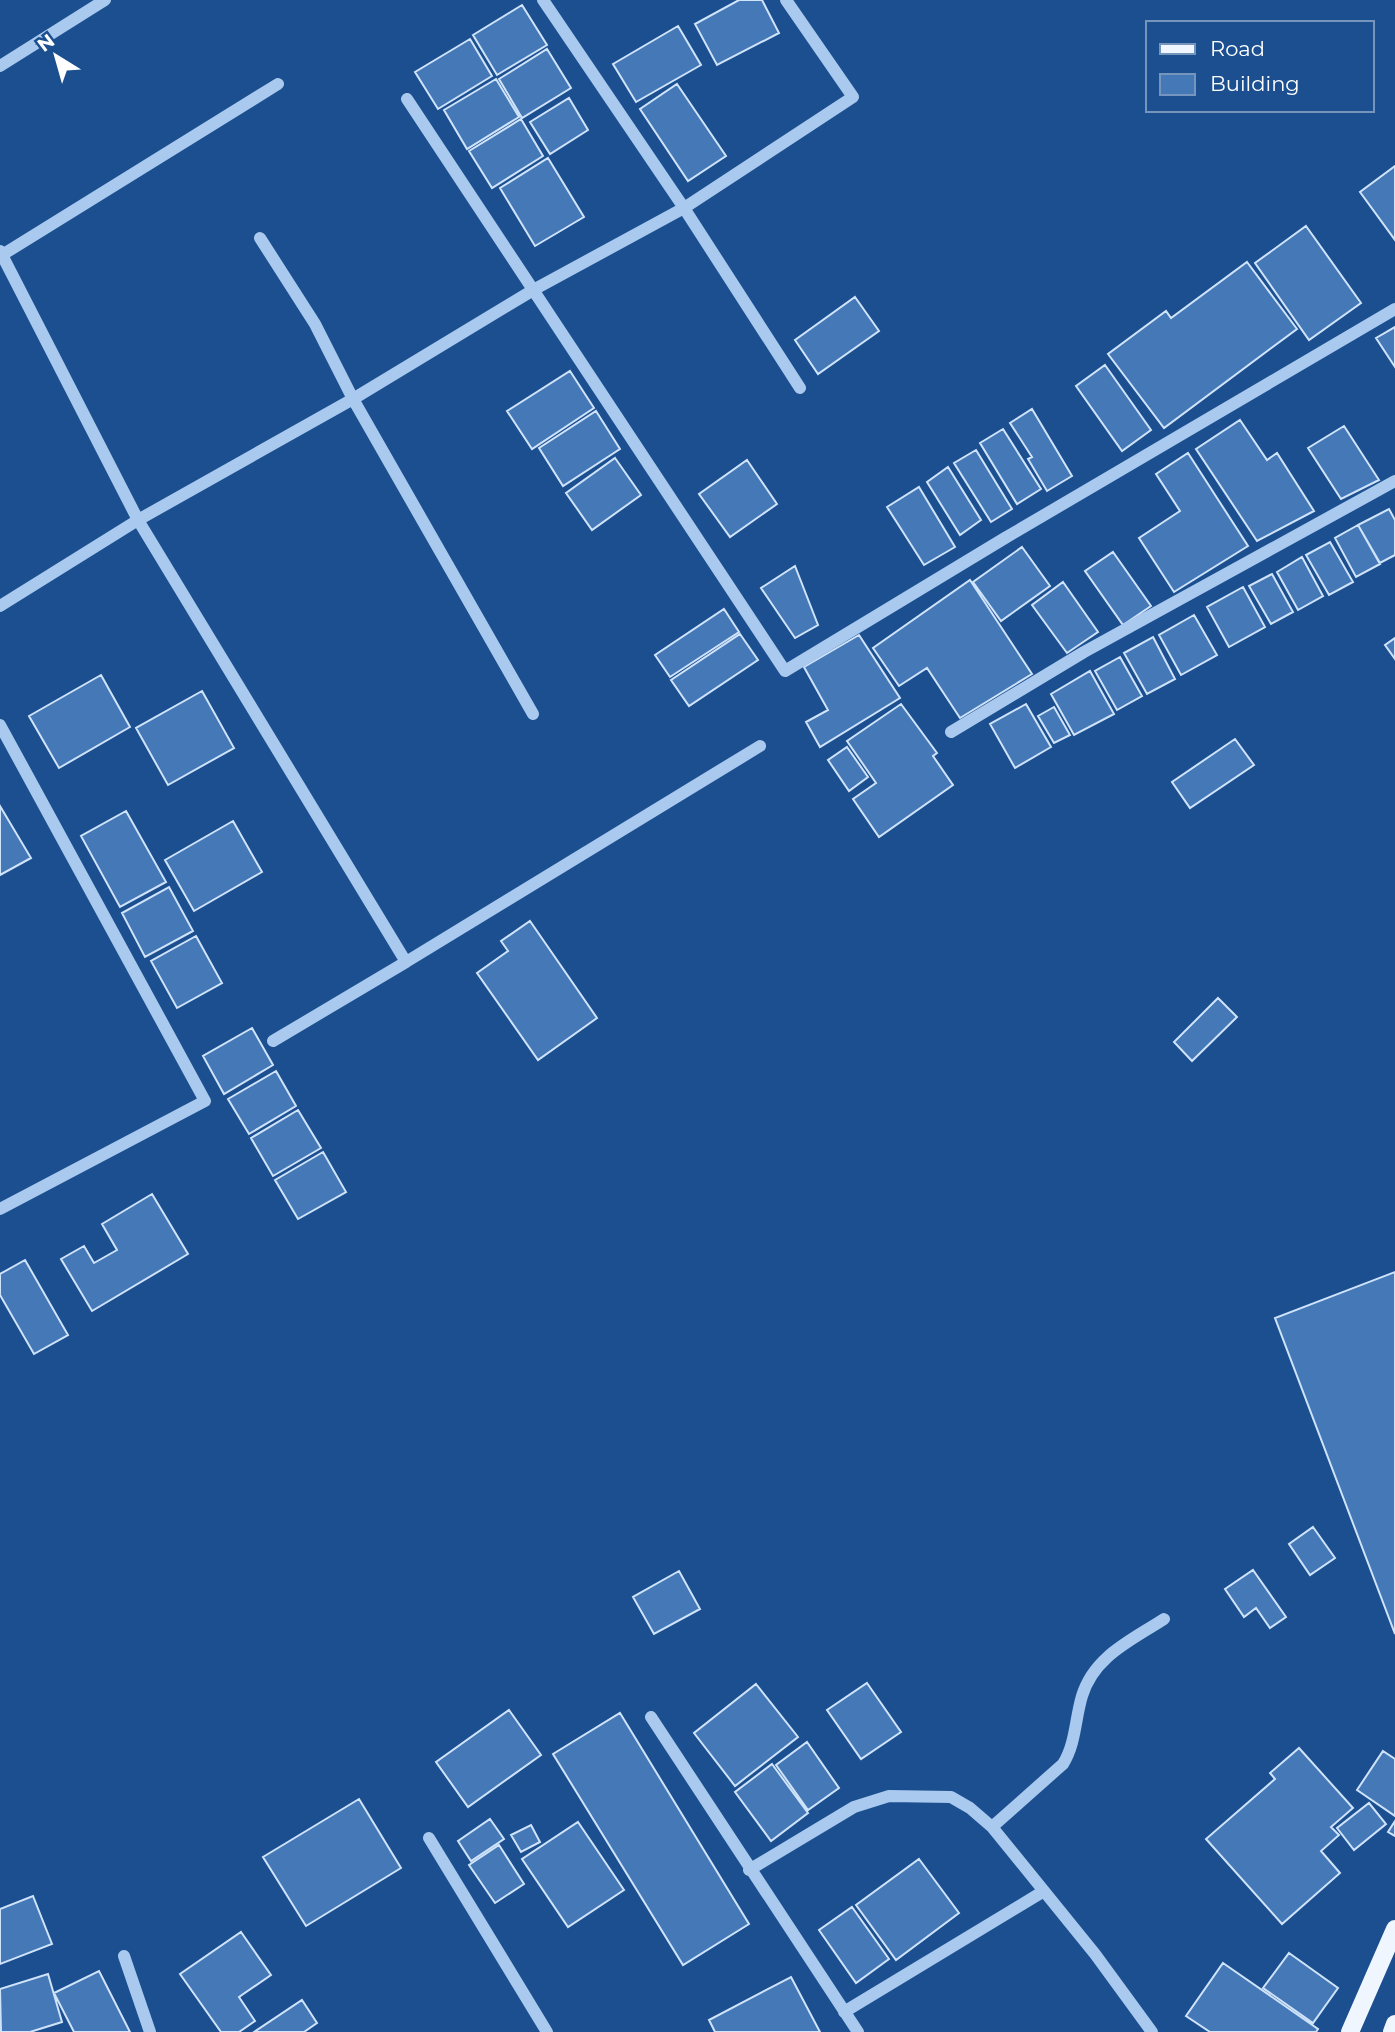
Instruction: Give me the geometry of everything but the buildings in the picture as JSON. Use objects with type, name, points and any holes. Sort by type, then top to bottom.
[{"type":"main road","points":[[1349,2032],[1395,1929]]},
{"type":"main road","points":[[1392,2032],[1395,2024]]},
{"type":"street","points":[[0,66],[105,0]]},
{"type":"street","points":[[543,0],[684,208],[800,387]]},
{"type":"street","points":[[0,606],[138,520],[353,399],[535,289],[684,208],[853,97],[786,0]]},
{"type":"street","points":[[278,84],[1,253],[138,520],[406,962]]},
{"type":"street","points":[[407,99],[785,671],[1005,538],[1395,309]]},
{"type":"street","points":[[260,238],[315,324],[353,399],[533,714]]},
{"type":"street","points":[[951,732],[1084,652],[1395,481]]},
{"type":"street","points":[[0,724],[205,1101],[0,1209]]},
{"type":"street","points":[[273,1041],[760,746]]},
{"type":"street","points":[[992,1827],[1063,1765],[1071,1751],[1082,1694],[1102,1658],[1164,1619]]},
{"type":"street","points":[[651,1717],[749,1870],[858,2032]]},
{"type":"street","points":[[749,1870],[854,1807],[889,1796],[951,1797],[970,1808],[992,1827],[1152,2032]]},
{"type":"street","points":[[429,1838],[547,2032]]},
{"type":"street","points":[[845,2012],[1044,1891]]},
{"type":"street","points":[[124,1956],[150,2032]]}]
